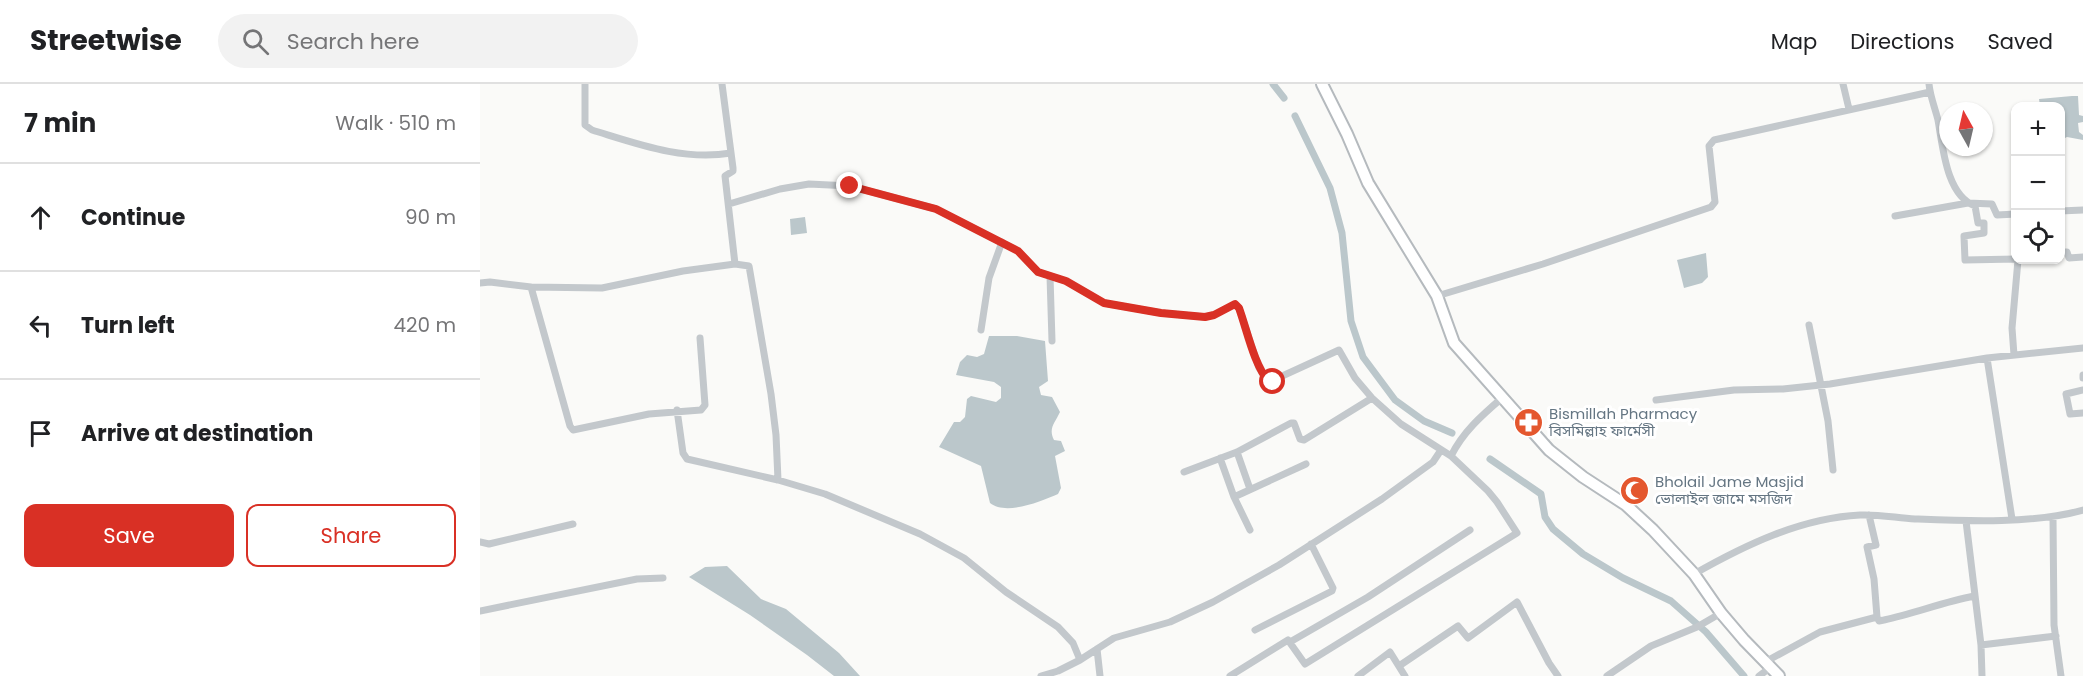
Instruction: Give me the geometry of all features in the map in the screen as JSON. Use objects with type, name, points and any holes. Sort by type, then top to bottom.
[{"type":"main road","points":[[1322,84],[1368,183],[1437,296],[1454,343],[1549,450],[1583,477],[1626,505],[1653,530],[1694,574],[1721,613],[1779,676]]},
{"type":"street","points":[[585,84],[584,119],[585,125],[592,130],[677,154],[711,157],[731,153]]},
{"type":"street","points":[[722,84],[733,171],[726,176],[735,264]]},
{"type":"street","points":[[1843,84],[1849,109]]},
{"type":"street","points":[[1437,296],[1543,264],[1711,207],[1715,202],[1709,146],[1711,142],[1929,88],[1947,169],[1960,194],[1968,203],[1975,206],[1978,223],[1984,223],[1984,232],[1964,236],[1965,260],[2011,259]]},
{"type":"street","points":[[729,204],[780,189],[809,184],[850,186],[936,209],[1018,251],[1038,272],[1066,281],[1104,303],[1161,313],[1205,317],[1235,304],[1239,308],[1259,368],[1269,382],[1339,350],[1355,378],[1372,398],[1401,424],[1451,456],[1488,491],[1516,533],[1305,664],[1290,642]]},
{"type":"street","points":[[1895,216],[1968,203],[1992,204],[1997,215],[2011,214]]},
{"type":"street","points":[[2065,211],[2083,210]]},
{"type":"street","points":[[981,330],[989,278],[1002,242]]},
{"type":"street","points":[[2065,252],[2069,258],[2083,257]]},
{"type":"street","points":[[480,283],[531,287],[602,288],[683,271],[735,264],[749,266],[771,394],[776,435],[777,480]]},
{"type":"street","points":[[2014,355],[2012,328],[2017,264]]},
{"type":"street","points":[[1050,276],[1052,341]]},
{"type":"street","points":[[531,287],[573,430],[649,414],[700,410],[705,405],[700,338]]},
{"type":"street","points":[[1809,325],[1822,385],[1833,470]]},
{"type":"street","points":[[1656,400],[1734,390],[1822,385],[1987,358],[2083,348]]},
{"type":"street","points":[[1987,358],[2012,519]]},
{"type":"street","points":[[2083,390],[2066,394],[2070,414],[2083,413]]},
{"type":"street","points":[[1184,472],[1237,452],[1292,423],[1300,439],[1304,440],[1372,398]]},
{"type":"street","points":[[1451,456],[1474,421],[1502,398]]},
{"type":"street","points":[[677,410],[683,453],[687,459],[825,494],[920,534],[964,558],[1006,592],[1058,627],[1073,644],[1080,660]]},
{"type":"street","points":[[1041,676],[1058,671],[1080,660],[1114,638],[1196,612],[1279,565],[1382,499],[1432,462],[1441,450]]},
{"type":"street","points":[[1237,452],[1250,489]]},
{"type":"street","points":[[1220,458],[1250,530]]},
{"type":"street","points":[[1234,496],[1306,464]]},
{"type":"street","points":[[1694,574],[1737,549],[1818,520],[1869,515],[1966,521],[2053,517],[2083,510]]},
{"type":"street","points":[[1869,515],[1876,545],[1867,547],[1879,621],[1974,596]]},
{"type":"street","points":[[2053,517],[2056,636],[2061,676]]},
{"type":"street","points":[[1966,521],[1981,645],[1982,676]]},
{"type":"street","points":[[480,542],[489,544],[573,524]]},
{"type":"street","points":[[1230,676],[1288,640],[1290,642],[1368,597],[1470,530]]},
{"type":"street","points":[[1255,630],[1332,591],[1333,588],[1311,544]]},
{"type":"street","points":[[480,611],[638,579],[663,578]]},
{"type":"street","points":[[1399,666],[1458,626],[1468,638],[1516,602],[1558,676]]},
{"type":"street","points":[[1607,676],[1651,646],[1697,627],[1721,613]]},
{"type":"street","points":[[1759,676],[1768,664],[1820,632],[1877,617]]},
{"type":"street","points":[[1981,645],[2056,636]]},
{"type":"street","points":[[1097,649],[1100,676]]},
{"type":"street","points":[[1358,676],[1390,652],[1406,676]]},
{"type":"shaded area","points":[[2078,96],[2079,115],[2083,116],[2083,122],[2078,123],[2079,132],[2083,135],[2083,140],[2065,138],[2065,102],[2039,102],[2039,99]]},
{"type":"shaded area","points":[[805,217],[807,233],[791,235],[790,219]]},
{"type":"shaded area","points":[[1706,253],[1708,277],[1702,283],[1684,288],[1677,260]]},
{"type":"shaded area","points":[[989,336],[1017,336],[1045,341],[1048,381],[1039,387],[1041,395],[1052,397],[1060,412],[1052,432],[1054,440],[1061,441],[1065,451],[1055,456],[1061,488],[1058,494],[1051,497],[1014,508],[997,507],[990,503],[981,466],[939,447],[954,422],[960,422],[965,417],[967,399],[971,396],[996,402],[1001,398],[1001,387],[994,382],[956,375],[960,362],[967,355],[977,357],[984,354]]},
{"type":"shaded area","points":[[727,566],[761,599],[786,609],[839,653],[860,676],[834,676],[750,615],[689,577],[705,567]]},
{"type":"waterway","points":[[1273,84],[1284,98]]},
{"type":"waterway","points":[[1295,116],[1330,188],[1342,233],[1351,321],[1363,357],[1395,400],[1424,421],[1452,433]]},
{"type":"waterway","points":[[1490,459],[1541,494],[1545,517],[1553,529],[1583,554],[1623,578],[1671,601],[1706,632],[1744,676]]},
{"type":"place","name":"Bismillah Pharmacy বিসমিল্লাহ ফার্মেসী","points":[[1528,422]]},
{"type":"place","name":"Bholail Jame Masjid ভোলাইল জামে মসজিদ","points":[[1634,490]]},
{"type":"route","points":[[850,186],[936,209],[1018,251],[1038,272],[1066,281],[1104,303],[1161,313],[1205,317],[1235,304],[1239,308],[1259,368],[1269,382],[1273,382]]}]
